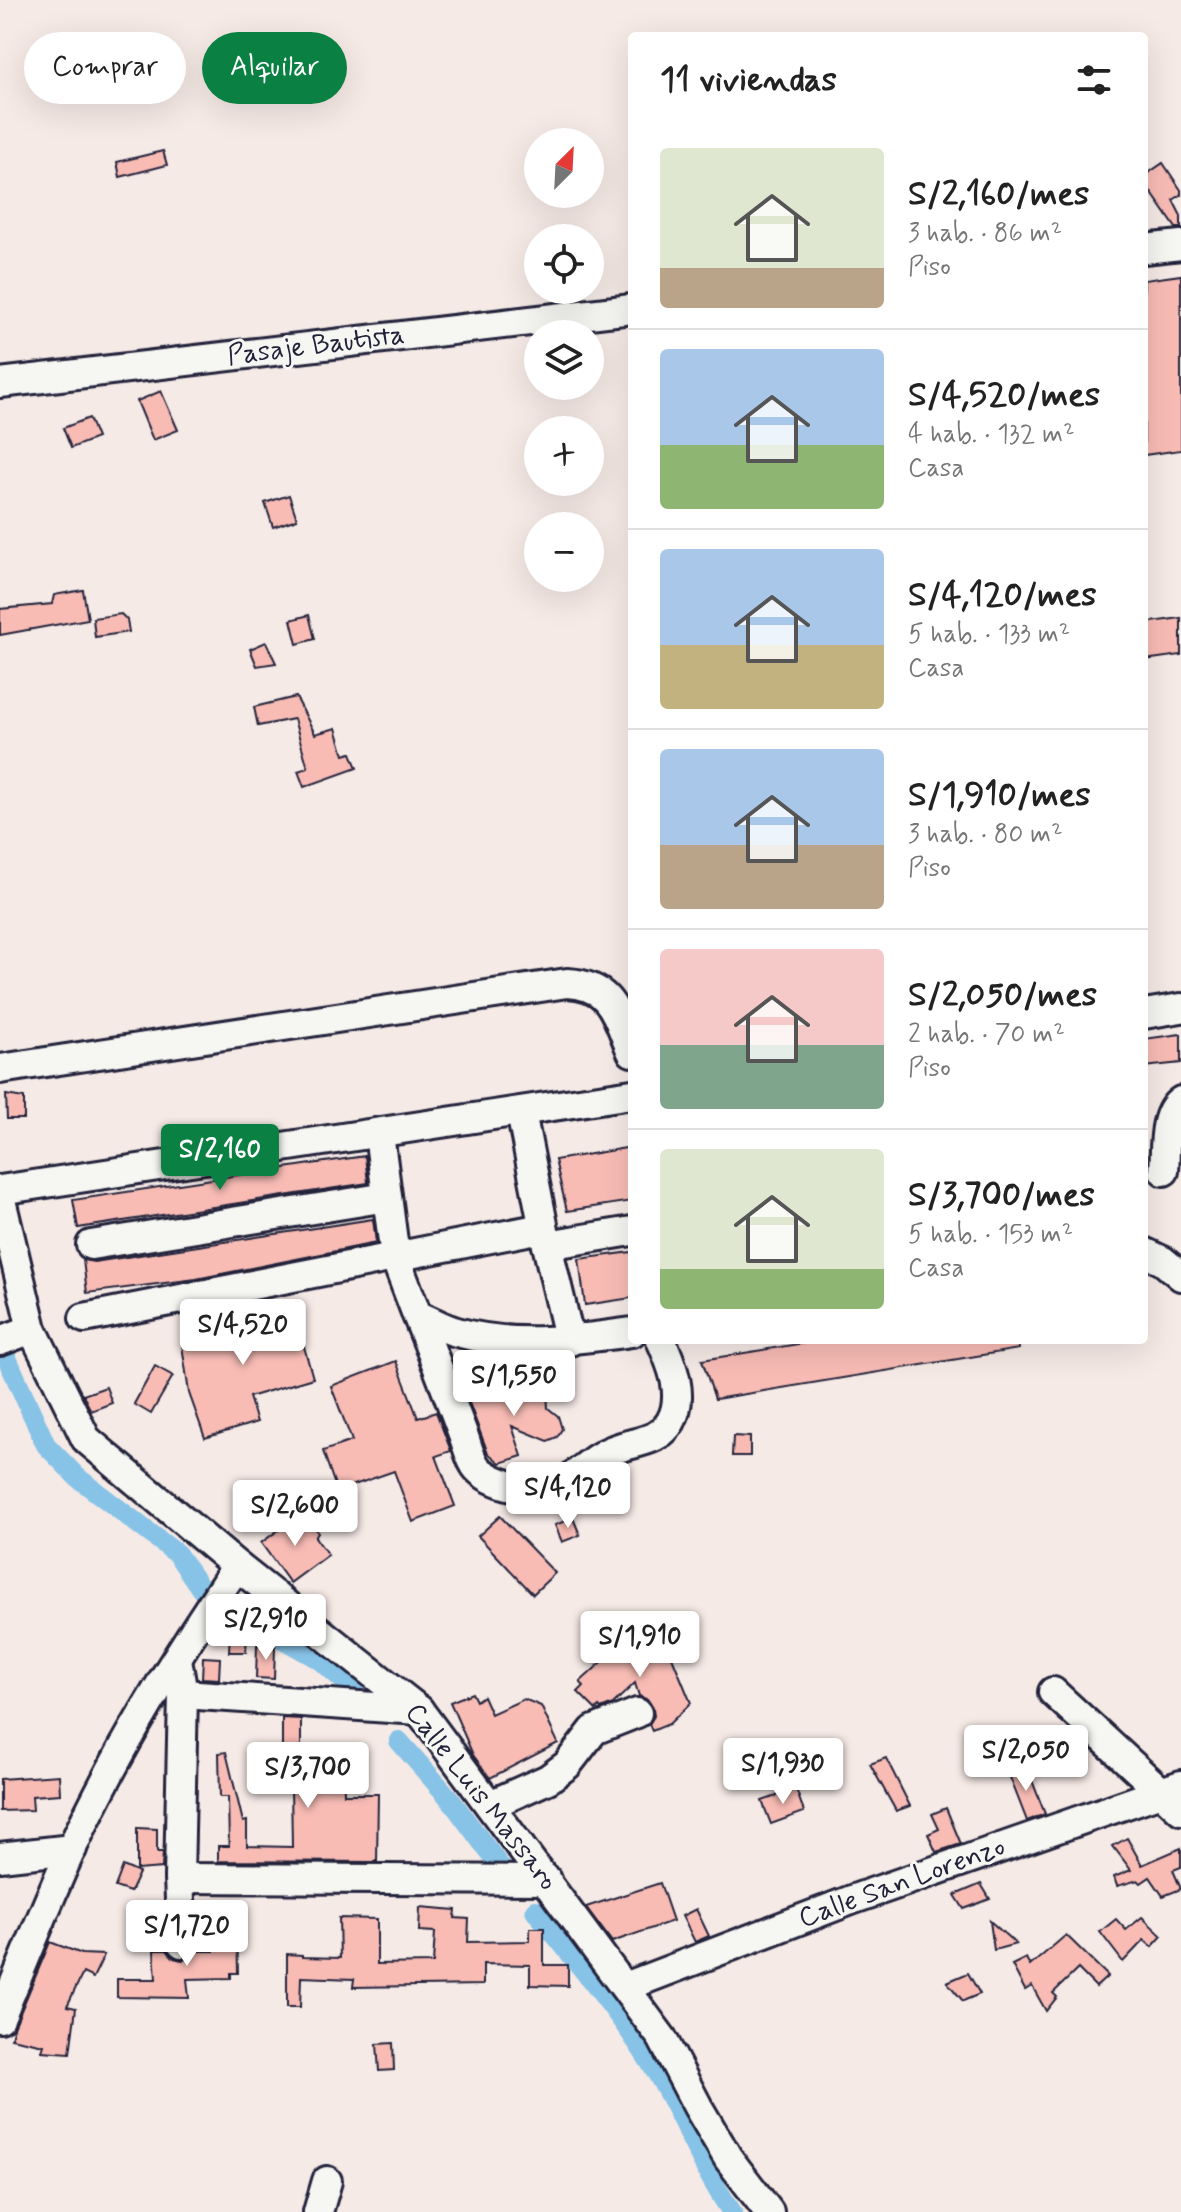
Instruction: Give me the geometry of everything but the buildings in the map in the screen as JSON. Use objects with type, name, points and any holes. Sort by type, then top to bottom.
[{"type":"street","points":[[1148,249],[1181,245]]},
{"type":"street","name":"Pasaje Bautista","points":[[0,383],[628,309]]},
{"type":"street","points":[[0,1069],[567,983],[597,988],[609,1001],[628,1043]]},
{"type":"street","points":[[1148,1013],[1181,1008]]},
{"type":"street","points":[[0,1190],[628,1095]]},
{"type":"street","points":[[1163,1170],[1171,1111],[1181,1101]]},
{"type":"street","points":[[521,1112],[544,1236],[570,1341]]},
{"type":"street","points":[[379,1134],[395,1257],[476,1467],[500,1482],[526,1489],[555,1487],[593,1459],[614,1449],[651,1439],[669,1425],[677,1407],[677,1388],[663,1344]]},
{"type":"street","name":"Calle Luis Massaro","points":[[0,1196],[32,1329],[86,1439],[237,1566],[419,1710],[662,2038],[728,2158],[769,2212]]},
{"type":"street","points":[[91,1245],[387,1197]]},
{"type":"street","points":[[84,1318],[395,1257],[544,1236],[628,1231]]},
{"type":"street","points":[[1148,1254],[1163,1261],[1181,1276]]},
{"type":"street","points":[[417,1315],[456,1332],[504,1340],[570,1341],[628,1333]]},
{"type":"street","points":[[0,1341],[32,1329]]},
{"type":"street","points":[[0,2018],[72,1849],[134,1730],[237,1566]]},
{"type":"street","points":[[177,1659],[183,1694],[179,1878],[182,1943]]},
{"type":"street","points":[[1053,1692],[1175,1796]]},
{"type":"street","points":[[183,1694],[419,1710]]},
{"type":"street","points":[[490,1805],[548,1779],[567,1765],[594,1730],[637,1713]]},
{"type":"street","name":"Calle San Lorenzo","points":[[625,1987],[854,1899],[1175,1796]]},
{"type":"street","points":[[0,1857],[72,1849]]},
{"type":"street","points":[[179,1878],[547,1880]]},
{"type":"street","points":[[318,2212],[327,2181]]},
{"type":"waterway","points":[[2,1347],[46,1445],[77,1477],[177,1554],[201,1589]]},
{"type":"waterway","points":[[226,1607],[322,1661],[355,1691]]},
{"type":"waterway","points":[[399,1741],[450,1799],[510,1880]]},
{"type":"waterway","points":[[535,1910],[643,2051],[732,2212]]}]
